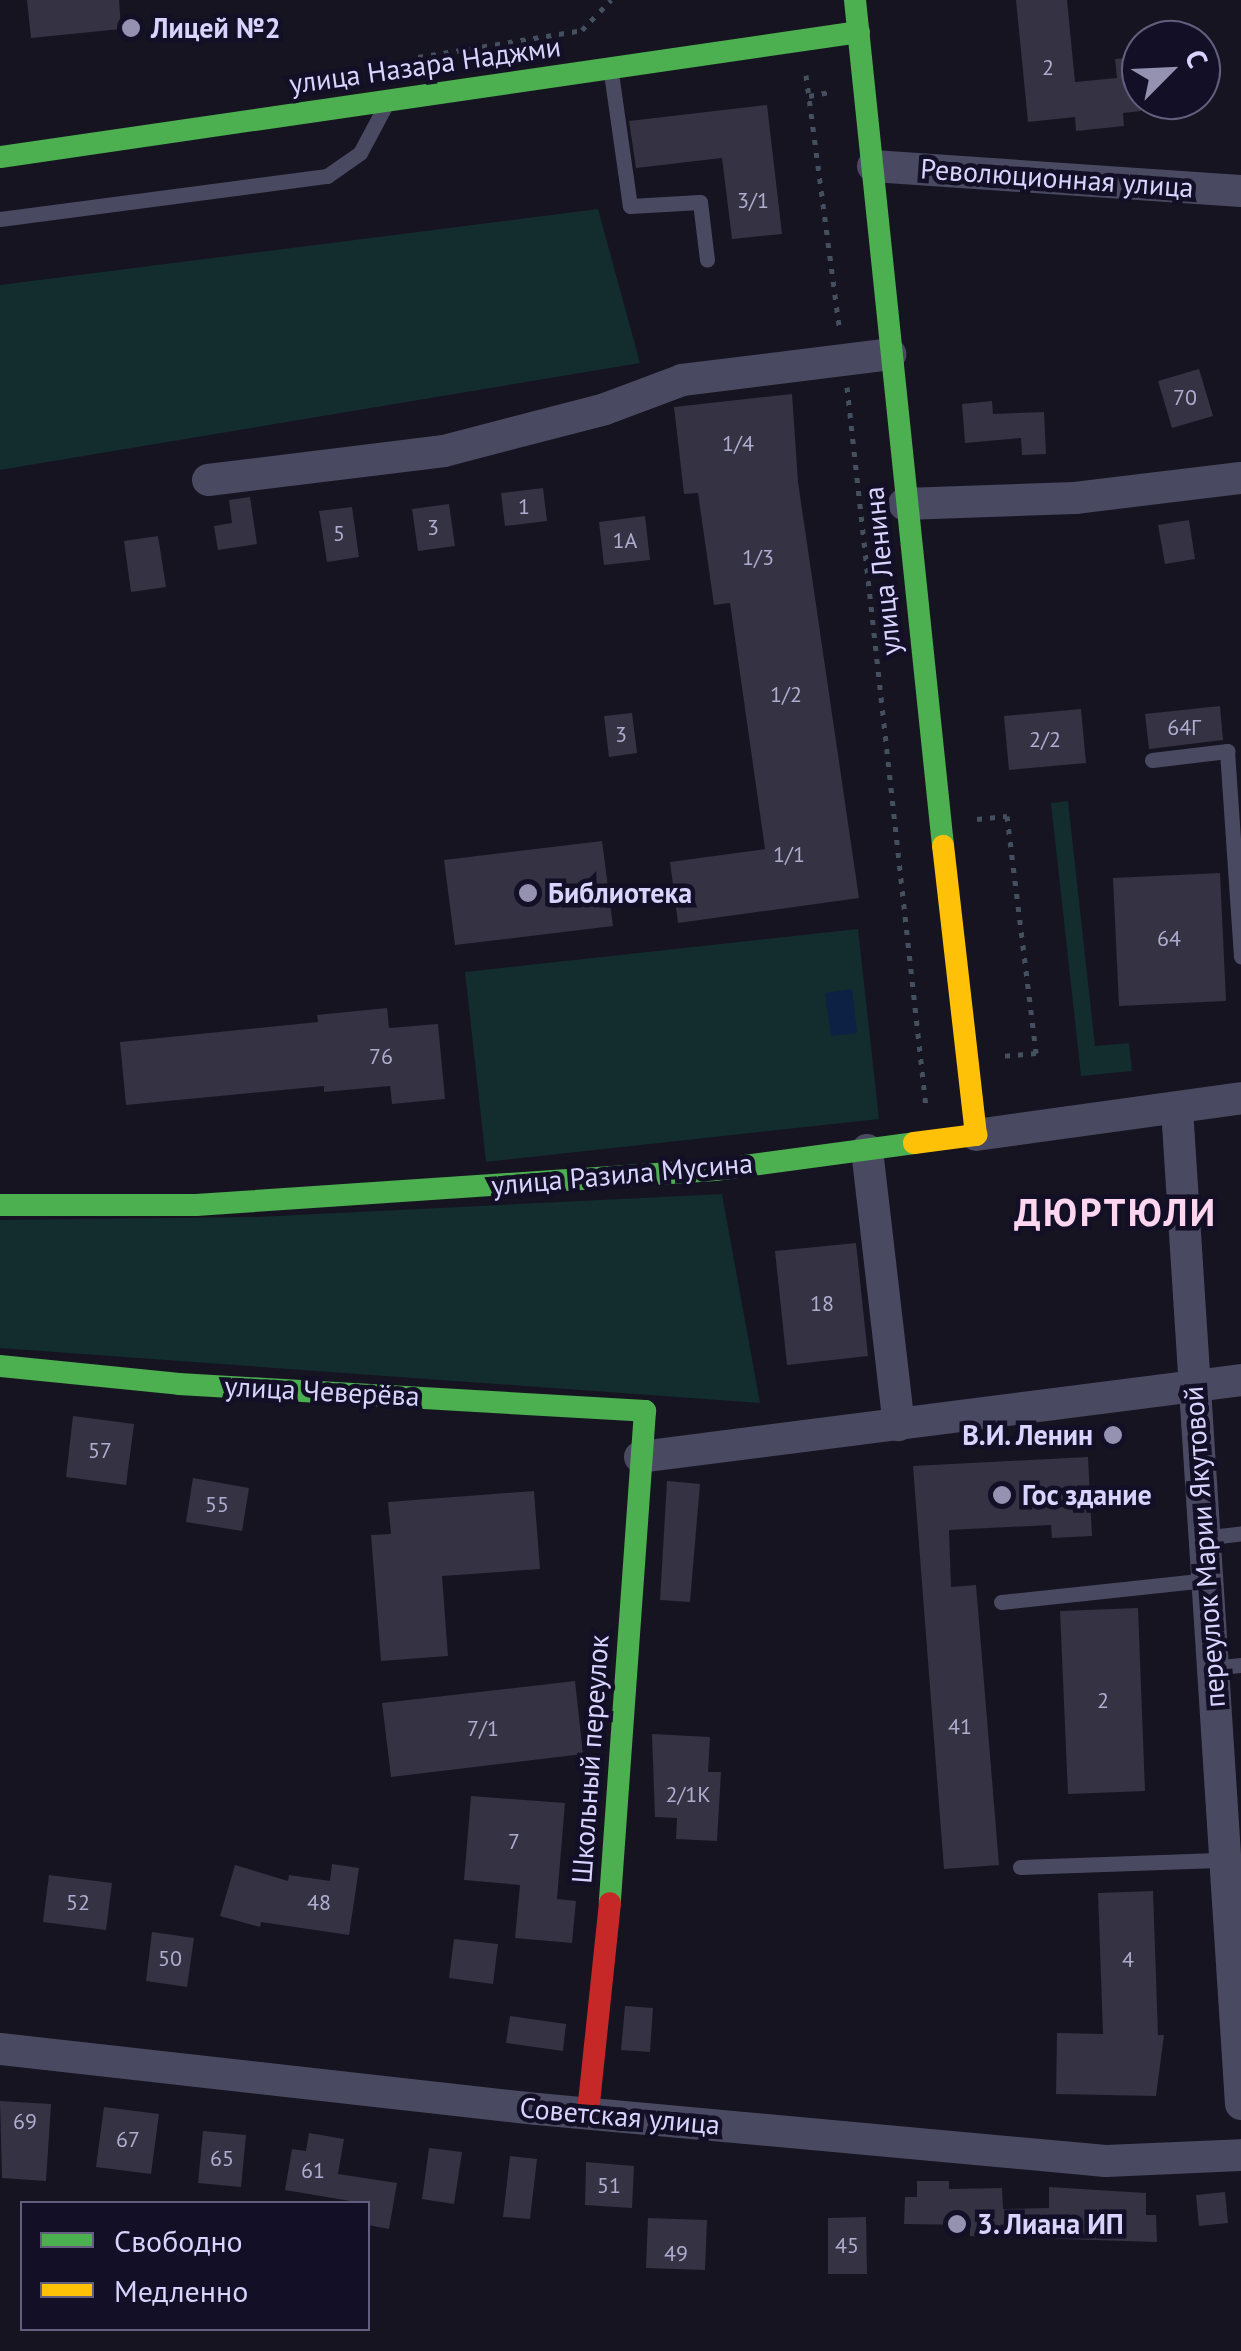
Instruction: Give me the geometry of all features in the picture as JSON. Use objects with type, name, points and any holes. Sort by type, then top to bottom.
[{"type":"street","name":"улица Ленина","points":[[855,0],[904,504],[976,1135]]},
{"type":"street","name":"улица Назара Наджми","points":[[0,157],[859,32]]},
{"type":"street","name":"Революционная улица","points":[[873,166],[1241,190]]},
{"type":"street","points":[[208,480],[444,451],[605,409],[682,380],[890,354]]},
{"type":"street","points":[[904,504],[1076,498],[1241,478]]},
{"type":"street","name":"улица Разила Мусина","points":[[0,1205],[196,1205],[715,1170],[1241,1098]]},
{"type":"street","name":"переулок Марии Якутовой","points":[[1177,1109],[1206,1580],[1226,1666],[1231,1804],[1225,1860],[1241,2104]]},
{"type":"street","points":[[866,1150],[899,1425]]},
{"type":"street","name":"улица Чеверёва","points":[[0,1366],[179,1384],[645,1411]]},
{"type":"street","points":[[640,1457],[1241,1380]]},
{"type":"street","name":"Школьный переулок","points":[[588,2112],[622,1783],[645,1411]]},
{"type":"street","name":"Советская улица","points":[[0,2049],[1106,2162],[1241,2154]]},
{"type":"lane","points":[[611,69],[630,206],[700,202],[707,260]]},
{"type":"lane","points":[[0,220],[327,176],[360,153],[389,100]]},
{"type":"lane","points":[[1152,760],[1227,751],[1241,956]]},
{"type":"lane","points":[[1203,1538],[1241,1533]]},
{"type":"lane","points":[[1002,1602],[1206,1580]]},
{"type":"lane","points":[[1020,1868],[1225,1860]]},
{"type":"path","points":[[806,72],[844,360],[930,1141]]},
{"type":"path","points":[[809,96],[836,91]]},
{"type":"path","points":[[971,801],[974,820],[1007,816],[1036,1053],[1003,1056]]},
{"type":"green space","points":[[598,209],[640,363],[0,470],[0,285]]},
{"type":"green space","points":[[1068,801],[1095,1046],[1129,1043],[1132,1071],[1081,1076],[1051,803]]},
{"type":"green space","points":[[858,929],[879,1119],[486,1162],[465,972]]},
{"type":"green space","points":[[722,1194],[760,1403],[0,1348],[0,1220],[257,1217]]},
{"type":"water","points":[[852,989],[857,1033],[831,1036],[825,993]]},
{"type":"building","points":[[27,0],[119,0],[121,29],[31,38]]},
{"type":"building","points":[[1016,0],[1067,0],[1075,82],[1117,78],[1115,59],[1121,59],[1124,126],[1076,131],[1075,117],[1028,122]]},
{"type":"building","points":[[767,105],[782,234],[732,239],[722,158],[636,168],[629,121]]},
{"type":"building","points":[[1199,369],[1213,416],[1172,428],[1158,381]]},
{"type":"building","points":[[792,394],[798,482],[859,898],[678,923],[670,862],[765,849],[730,603],[714,605],[698,493],[684,494],[674,407]]},
{"type":"building","points":[[992,401],[993,414],[1044,412],[1046,454],[1022,455],[1021,438],[965,443],[962,404]]},
{"type":"building","points":[[543,488],[547,521],[505,526],[501,493]]},
{"type":"building","points":[[250,497],[257,544],[218,550],[214,526],[232,523],[229,500]]},
{"type":"building","points":[[449,504],[455,546],[418,551],[412,509]]},
{"type":"building","points":[[352,507],[359,557],[327,562],[319,511]]},
{"type":"building","points":[[645,516],[650,560],[604,565],[599,522]]},
{"type":"building","points":[[1189,520],[1195,559],[1165,564],[1158,525]]},
{"type":"building","points":[[158,536],[166,587],[131,592],[124,541]]},
{"type":"building","points":[[1220,706],[1223,740],[1149,749],[1145,714]]},
{"type":"building","points":[[1081,709],[1086,763],[1009,770],[1004,716]]},
{"type":"building","points":[[632,713],[637,753],[609,757],[604,716]]},
{"type":"building","name":"Библиотека","points":[[602,841],[613,926],[455,945],[444,860]]},
{"type":"building","points":[[1220,873],[1226,1001],[1119,1006],[1113,878]]},
{"type":"building","points":[[387,1008],[389,1028],[438,1024],[445,1099],[392,1104],[390,1086],[324,1092],[324,1086],[126,1105],[120,1042],[318,1022],[317,1015]]},
{"type":"building","points":[[856,1243],[868,1356],[787,1365],[775,1251]]},
{"type":"building","points":[[73,1416],[134,1424],[126,1485],[66,1477]]},
{"type":"building","points":[[1088,1457],[1092,1536],[1052,1538],[1051,1525],[949,1530],[951,1587],[976,1585],[999,1865],[944,1869],[913,1466]]},
{"type":"building","points":[[193,1478],[249,1488],[242,1531],[186,1522]]},
{"type":"building","points":[[667,1481],[700,1484],[690,1602],[660,1600]]},
{"type":"building","points":[[534,1491],[540,1569],[442,1576],[448,1656],[381,1661],[371,1535],[391,1534],[388,1502]]},
{"type":"building","points":[[1138,1608],[1145,1791],[1068,1794],[1060,1611]]},
{"type":"building","points":[[575,1681],[583,1754],[391,1777],[382,1703]]},
{"type":"building","points":[[652,1734],[710,1737],[708,1772],[721,1772],[717,1841],[676,1839],[677,1818],[655,1817]]},
{"type":"building","points":[[471,1796],[565,1803],[557,1899],[576,1901],[572,1943],[515,1938],[520,1885],[464,1880]]},
{"type":"building","points":[[332,1864],[359,1868],[349,1935],[261,1922],[260,1927],[220,1916],[235,1865],[288,1881],[289,1875],[330,1881]]},
{"type":"building","points":[[49,1875],[112,1883],[106,1930],[43,1922]]},
{"type":"building","points":[[1153,1891],[1158,2035],[1164,2035],[1156,2096],[1056,2094],[1057,2033],[1103,2034],[1098,1893]]},
{"type":"building","points":[[152,1932],[194,1938],[187,1987],[146,1981]]},
{"type":"building","points":[[454,1939],[498,1944],[493,1984],[449,1978]]},
{"type":"building","points":[[625,2006],[653,2008],[650,2052],[621,2050]]},
{"type":"building","points":[[510,2016],[566,2024],[563,2051],[506,2043]]},
{"type":"building","points":[[0,2101],[51,2104],[46,2181],[2,2178]]},
{"type":"building","points":[[104,2107],[159,2114],[151,2174],[96,2167]]},
{"type":"building","points":[[203,2131],[246,2135],[241,2187],[198,2183]]},
{"type":"building","points":[[309,2133],[344,2139],[338,2174],[397,2183],[389,2229],[370,2225],[370,2201],[285,2190],[292,2149],[306,2151]]},
{"type":"building","points":[[429,2148],[462,2152],[454,2204],[422,2199]]},
{"type":"building","points":[[510,2156],[537,2159],[530,2219],[503,2217]]},
{"type":"building","points":[[586,2162],[634,2166],[632,2208],[585,2205]]},
{"type":"building","points":[[917,2181],[949,2181],[949,2189],[1002,2188],[1003,2209],[1049,2208],[1049,2187],[1146,2193],[1146,2215],[1156,2215],[1157,2242],[970,2236],[970,2225],[904,2224],[905,2197],[917,2197]]},
{"type":"building","points":[[1225,2192],[1228,2223],[1199,2226],[1196,2195]]},
{"type":"building","points":[[866,2217],[867,2274],[828,2274],[828,2218]]},
{"type":"building","points":[[648,2218],[707,2220],[705,2270],[646,2268]]},
{"type":"traffic: fast","points":[[855,0],[943,846]]},
{"type":"traffic: fast","points":[[0,157],[859,32]]},
{"type":"traffic: fast","points":[[0,1205],[196,1205],[715,1170],[914,1143]]},
{"type":"traffic: fast","points":[[0,1366],[179,1384],[645,1411],[610,1903]]},
{"type":"traffic: slow","points":[[914,1143],[976,1135],[943,846]]},
{"type":"traffic: jam","points":[[588,2112],[610,1903]]},
{"type":"place","name":"Лицей №2","points":[[131,28]]},
{"type":"place","name":"Библиотека","points":[[528,893]]},
{"type":"place","name":"В.И. Ленин","points":[[1113,1435]]},
{"type":"place","name":"Гос здание","points":[[1002,1495]]},
{"type":"place","name":"3. Лиана ИП","points":[[957,2224]]},
{"type":"district","name":"ДЮРТЮЛИ","points":[[1116,1212]]}]
